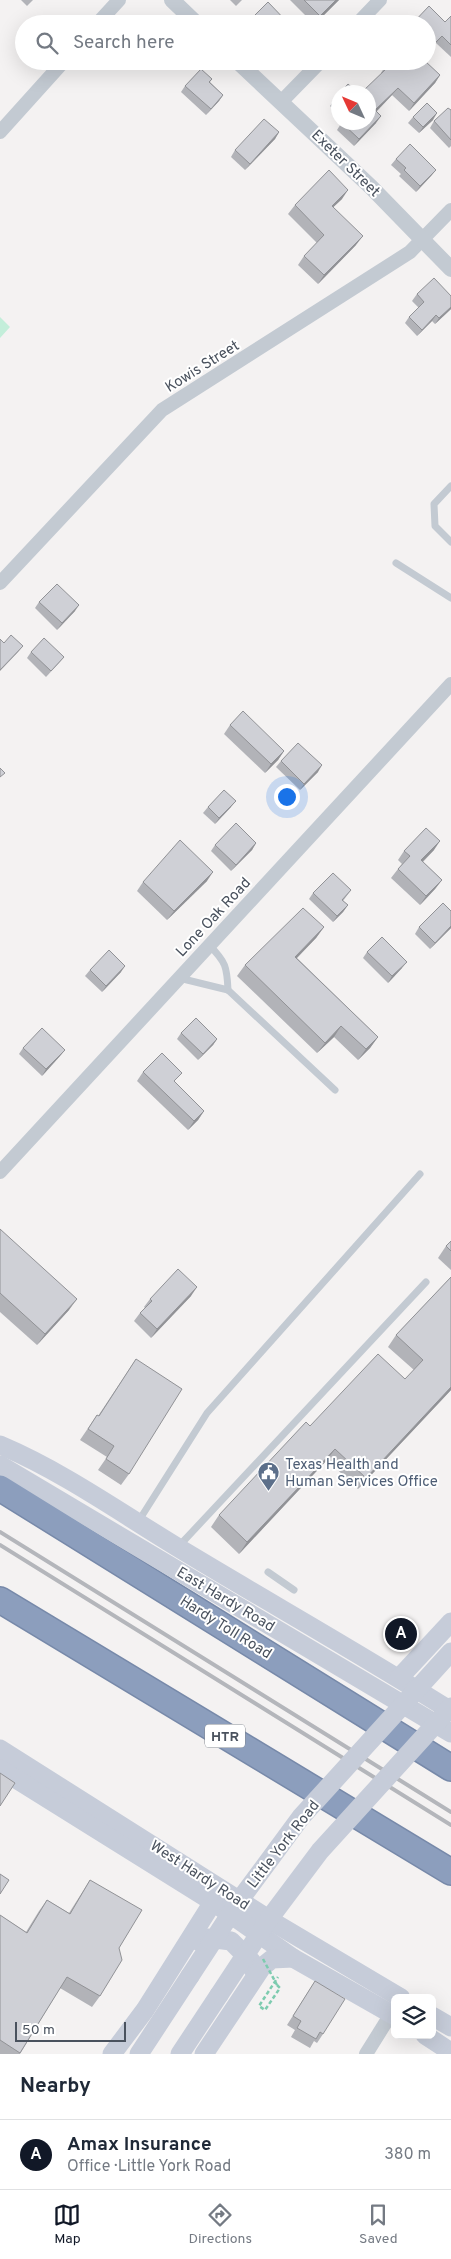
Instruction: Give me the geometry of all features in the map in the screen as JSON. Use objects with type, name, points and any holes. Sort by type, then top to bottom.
[{"type":"highway","name":"Hardy Toll Road","points":[[0,1488],[451,1768]]},
{"type":"highway","name":"HTR","points":[[0,1600],[451,1872]]},
{"type":"main road","points":[[0,1445],[85,1488],[137,1523],[451,1709],[444,1729],[320,1851],[269,1919],[180,2054]]},
{"type":"main road","name":"East Hardy Road","points":[[0,1465],[444,1729]]},
{"type":"main road","points":[[399,1678],[444,1629]]},
{"type":"main road","points":[[444,1629],[435,1652],[451,1671]]},
{"type":"main road","name":"Little York Road","points":[[139,2054],[239,1901],[301,1817],[451,1652]]},
{"type":"main road","name":"West Hardy Road","points":[[0,1748],[239,1901],[394,1994]]},
{"type":"main road","points":[[0,1769],[213,1902],[293,1958],[391,2014]]},
{"type":"main road","points":[[112,2054],[145,2010],[213,1902]]},
{"type":"main road","points":[[180,1954],[207,1938],[231,1942],[252,1962],[252,1982]]},
{"type":"main road","points":[[204,2054],[262,1967],[272,1959],[293,1958]]},
{"type":"main road","points":[[436,2018],[451,2027]]},
{"type":"main road","points":[[431,2039],[451,2052]]},
{"type":"street","points":[[105,15],[118,0]]},
{"type":"street","points":[[172,0],[188,15]]},
{"type":"street","points":[[366,15],[380,0]]},
{"type":"street","points":[[0,132],[56,70]]},
{"type":"street","name":"Exeter Street","points":[[247,70],[372,187],[451,269]]},
{"type":"street","points":[[282,102],[312,70]]},
{"type":"street","name":"Kowis Street","points":[[0,583],[162,410],[410,252],[451,210]]},
{"type":"street","name":"Lone Oak Road","points":[[0,1172],[451,684]]},
{"type":"street","points":[[366,2054],[391,2018]]},
{"type":"lane","points":[[451,486],[434,504],[434,526],[451,542]]},
{"type":"lane","points":[[396,563],[451,598]]},
{"type":"lane","points":[[209,945],[226,964],[228,990]]},
{"type":"lane","points":[[179,978],[228,990],[335,1090]]},
{"type":"lane","points":[[137,1523],[208,1413],[420,1174]]},
{"type":"lane","points":[[177,1547],[426,1282]]},
{"type":"lane","points":[[268,1572],[294,1590]]},
{"type":"path","points":[[260,1952],[264,1961],[273,1977],[277,1986],[280,1988],[265,2010],[258,2006],[274,1984],[279,1976]]},
{"type":"green space","points":[[0,317],[10,327],[0,338]]},
{"type":"building","points":[[304,0],[336,0],[321,15]]},
{"type":"building","points":[[268,2],[280,15],[255,15]]},
{"type":"building","points":[[429,6],[445,22],[451,16],[451,45],[442,36],[436,42],[436,15],[420,15]]},
{"type":"building","points":[[202,70],[212,79],[209,82],[223,95],[211,109],[185,86]]},
{"type":"building","points":[[385,70],[435,70],[440,75],[414,103],[398,88],[376,109],[376,85],[369,85]]},
{"type":"building","points":[[427,103],[437,113],[423,127],[413,117]]},
{"type":"building","points":[[448,108],[451,110],[451,140],[434,121]]},
{"type":"building","points":[[376,111],[381,116],[376,121]]},
{"type":"building","points":[[264,119],[279,132],[250,164],[235,150]]},
{"type":"building","points":[[349,130],[368,130],[359,139]]},
{"type":"building","points":[[410,144],[436,170],[420,186],[396,159]]},
{"type":"building","points":[[329,170],[348,190],[332,206],[363,236],[324,275],[304,256],[324,235],[295,205]]},
{"type":"building","points":[[434,278],[451,296],[451,307],[439,318],[436,315],[422,330],[409,317],[424,302],[417,294]]},
{"type":"building","points":[[57,584],[79,605],[62,623],[39,602]]},
{"type":"building","points":[[11,635],[23,646],[0,670],[0,639],[4,643]]},
{"type":"building","points":[[44,638],[64,657],[51,671],[31,652]]},
{"type":"building","points":[[243,711],[284,751],[271,764],[230,725]]},
{"type":"building","points":[[298,743],[322,765],[304,784],[281,761]]},
{"type":"building","points":[[0,768],[5,773],[0,777]]},
{"type":"building","points":[[224,790],[236,801],[219,818],[208,807]]},
{"type":"building","points":[[236,823],[256,843],[236,865],[215,845]]},
{"type":"building","points":[[426,828],[440,841],[421,860],[442,880],[426,896],[398,869],[410,856],[404,851]]},
{"type":"building","points":[[180,840],[213,872],[174,911],[143,882]]},
{"type":"building","points":[[333,873],[351,890],[342,900],[348,905],[337,916],[313,893]]},
{"type":"building","points":[[443,903],[451,911],[451,926],[435,943],[419,927]]},
{"type":"building","points":[[303,908],[324,927],[295,957],[378,1037],[366,1049],[341,1026],[325,1043],[245,965]]},
{"type":"building","points":[[382,937],[407,962],[392,976],[367,952]]},
{"type":"building","points":[[109,950],[125,966],[106,986],[90,970]]},
{"type":"building","points":[[196,1018],[217,1039],[203,1054],[181,1033]]},
{"type":"building","points":[[42,1028],[65,1050],[46,1069],[23,1048]]},
{"type":"building","points":[[162,1053],[182,1073],[174,1081],[204,1111],[194,1121],[143,1072]]},
{"type":"building","points":[[0,1229],[77,1299],[45,1334],[0,1293]]},
{"type":"building","points":[[451,1241],[451,1251],[446,1246]]},
{"type":"building","points":[[178,1269],[197,1287],[157,1329],[140,1313],[152,1301],[150,1299]]},
{"type":"building","points":[[451,1277],[451,1387],[366,1478],[335,1449],[247,1542],[219,1515],[306,1422],[310,1426],[378,1354],[405,1379],[423,1360],[396,1335]]},
{"type":"building","points":[[136,1359],[182,1389],[129,1474],[106,1459],[114,1446],[88,1429],[97,1415],[99,1416]]},
{"type":"building","points":[[0,1773],[15,1783],[0,1806]]},
{"type":"building","points":[[0,1874],[9,1880],[0,1894]]},
{"type":"building","points":[[90,1880],[142,1910],[119,1948],[122,1960],[100,1996],[67,1977],[20,2053],[0,2040],[0,1915],[27,1933],[47,1900],[70,1914]]},
{"type":"building","points":[[315,1981],[345,1999],[323,2034],[320,2032],[316,2039],[297,2028],[301,2021],[293,2016]]},
{"type":"railway","points":[[0,1532],[451,1812]]},
{"type":"railway","points":[[0,1545],[451,1825]]},
{"type":"place","name":"Texas Health and Human Services Office","points":[[269,1492]]},
{"type":"place","name":"Amax Insurance","points":[[401,1634]]}]
